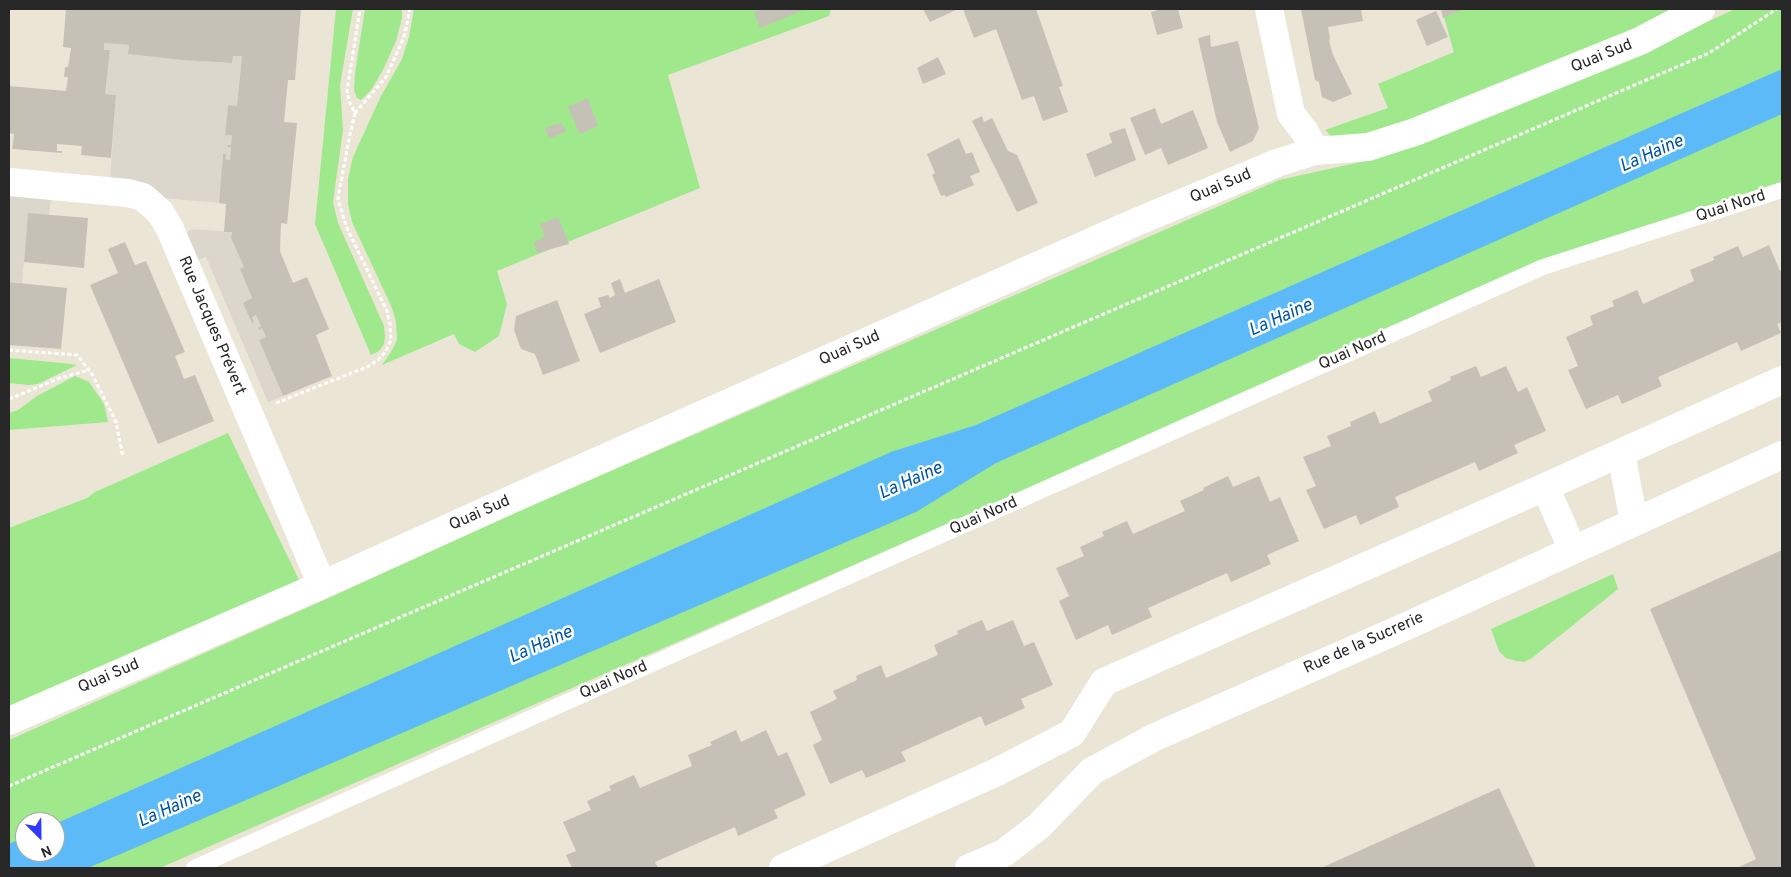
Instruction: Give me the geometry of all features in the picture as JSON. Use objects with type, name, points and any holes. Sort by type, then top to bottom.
[{"type":"street","points":[[1269,9],[1292,114],[1315,150]]},
{"type":"street","name":"Quai Sud","points":[[9,721],[322,585],[1127,226],[1277,163],[1315,150],[1368,147],[1415,132],[1640,41],[1701,9]]},
{"type":"street","name":"Rue Jacques Prévert","points":[[9,182],[128,194],[143,197],[160,212],[170,229],[322,585]]},
{"type":"street","points":[[783,868],[996,772],[1072,733],[1104,682],[1782,380]]},
{"type":"street","points":[[1621,453],[1634,522]]},
{"type":"street","name":"Rue de la Sucrerie","points":[[969,868],[1004,853],[1039,826],[1092,771],[1155,737],[1400,629],[1782,455]]},
{"type":"street","points":[[1545,487],[1573,550]]},
{"type":"lane","name":"Quai Nord","points":[[195,868],[1543,267],[1782,190]]},
{"type":"path","points":[[355,112],[349,101],[347,91],[360,9]]},
{"type":"path","points":[[249,414],[367,367],[378,360],[386,351],[391,340],[387,311],[346,226],[338,198],[355,112],[386,77],[404,37],[410,9]]},
{"type":"path","points":[[9,786],[1709,53],[1777,9]]},
{"type":"path","points":[[9,350],[77,355],[89,370],[116,422],[122,457]]},
{"type":"path","points":[[9,399],[60,378],[89,370]]},
{"type":"green space","points":[[336,9],[353,9],[340,85],[343,130],[333,202],[338,223],[384,326],[384,344],[379,351],[371,355],[315,224]]},
{"type":"green space","points":[[365,9],[402,9],[402,18],[396,41],[383,70],[371,90],[361,100],[357,98],[354,90]]},
{"type":"green space","points":[[414,9],[831,9],[829,16],[668,75],[700,188],[497,271],[507,304],[499,336],[475,352],[459,344],[454,334],[382,365],[397,340],[396,322],[392,308],[352,222],[348,204],[348,179],[353,157],[380,98],[402,59],[409,37]]},
{"type":"green space","points":[[1463,9],[1686,9],[1412,127],[1334,139],[1325,130],[1388,108],[1378,84],[1454,52],[1443,14]]},
{"type":"green space","points":[[1735,9],[1782,9],[1782,182],[1579,248],[160,868],[9,868],[9,740],[519,511],[1279,180],[1370,160],[1655,46]]},
{"type":"green space","points":[[9,358],[77,365],[38,384],[9,383]]},
{"type":"green space","points":[[75,376],[89,382],[104,404],[108,422],[9,430],[9,413],[18,410],[37,396]]},
{"type":"green space","points":[[228,433],[299,580],[9,710],[9,528],[87,498],[95,492]]},
{"type":"green space","points":[[1613,574],[1618,589],[1532,658],[1524,662],[1516,661],[1506,658],[1499,651],[1491,629]]},
{"type":"shaded area","points":[[104,43],[129,45],[128,54],[182,60],[232,63],[233,56],[242,56],[237,106],[228,105],[225,135],[232,135],[231,145],[228,145],[228,147],[231,147],[230,160],[225,159],[225,154],[223,154],[219,203],[163,198],[110,180],[116,95],[105,94],[110,50],[104,50]]},
{"type":"shaded area","points":[[9,194],[51,198],[49,215],[28,213],[22,283],[9,282]]},
{"type":"shaded area","points":[[193,229],[232,232],[231,238],[244,267],[240,269],[252,298],[244,303],[252,322],[254,322],[252,317],[256,315],[261,326],[258,328],[262,328],[266,337],[259,340],[283,396],[268,402],[206,257],[196,261],[188,243],[187,234]]},
{"type":"water","name":"La Haine","points":[[1782,69],[1782,114],[996,463],[916,512],[88,868],[9,868],[9,844],[15,841],[15,862],[65,862],[65,820],[891,452],[976,425]]},
{"type":"building","points":[[66,9],[301,9],[295,80],[288,80],[284,122],[297,123],[287,224],[281,223],[280,251],[293,283],[307,277],[329,329],[316,335],[332,376],[283,396],[259,340],[266,337],[262,328],[259,330],[258,328],[261,326],[256,315],[252,317],[254,322],[252,323],[243,303],[252,298],[240,269],[244,267],[231,238],[232,232],[224,232],[226,204],[219,203],[223,154],[226,154],[225,159],[230,160],[231,147],[227,147],[231,145],[232,135],[225,135],[228,105],[237,106],[242,56],[233,56],[232,63],[182,60],[128,54],[129,45],[104,43],[104,50],[110,50],[105,94],[116,95],[111,158],[81,155],[82,146],[57,144],[57,151],[62,151],[62,153],[12,149],[14,134],[9,133],[9,86],[66,91],[68,77],[64,77],[65,67],[68,67],[71,48],[63,47]]},
{"type":"building","points":[[763,9],[806,9],[760,28],[754,12]]},
{"type":"building","points":[[923,9],[958,9],[930,22]]},
{"type":"building","points":[[963,9],[1036,9],[1063,86],[1059,87],[1068,112],[1043,121],[1034,96],[1022,100],[996,29],[974,38]]},
{"type":"building","points":[[1162,9],[1178,9],[1183,28],[1157,35],[1151,12]]},
{"type":"building","points":[[1301,9],[1361,9],[1363,21],[1328,27],[1333,55],[1352,94],[1333,102],[1322,97],[1319,82],[1315,80]]},
{"type":"building","points":[[1441,9],[1464,9],[1443,18]]},
{"type":"building","points":[[1436,11],[1448,37],[1427,46],[1416,20]]},
{"type":"building","points":[[1210,35],[1211,47],[1238,41],[1259,128],[1253,141],[1230,152],[1217,122],[1198,38]]},
{"type":"building","points":[[938,57],[946,74],[923,84],[917,68]]},
{"type":"building","points":[[588,98],[598,126],[580,134],[568,107]]},
{"type":"building","points":[[1155,108],[1161,124],[1193,110],[1208,148],[1168,165],[1161,148],[1145,155],[1130,118]]},
{"type":"building","points":[[982,116],[984,122],[992,118],[1008,151],[1017,155],[1038,203],[1017,212],[972,121]]},
{"type":"building","points":[[561,123],[566,131],[549,139],[545,128]]},
{"type":"building","points":[[1125,128],[1136,160],[1095,177],[1086,154],[1112,143],[1109,133]]},
{"type":"building","points":[[959,138],[966,154],[972,152],[980,172],[970,176],[974,185],[946,197],[945,195],[941,196],[932,175],[935,173],[927,154]]},
{"type":"building","points":[[28,213],[88,218],[84,268],[24,262]]},
{"type":"building","points":[[558,217],[569,244],[537,253],[534,242],[545,237],[540,224]]},
{"type":"building","points":[[125,242],[135,265],[146,261],[185,352],[175,356],[184,379],[195,375],[214,421],[158,444],[90,285],[118,273],[108,249]]},
{"type":"building","points":[[1769,245],[1780,271],[1782,270],[1782,322],[1777,324],[1781,333],[1741,351],[1737,342],[1658,377],[1662,386],[1622,404],[1618,395],[1586,409],[1568,370],[1578,366],[1566,337],[1593,325],[1590,316],[1614,306],[1612,301],[1637,290],[1643,304],[1694,281],[1690,270],[1714,260],[1713,257],[1738,246],[1743,257]]},
{"type":"building","points":[[620,279],[625,293],[659,279],[676,322],[600,353],[584,314],[601,307],[598,298],[608,295],[610,298],[615,295],[611,283]]},
{"type":"building","points":[[9,282],[67,288],[61,349],[9,345]]},
{"type":"building","points":[[557,300],[580,361],[543,375],[535,354],[521,349],[514,330],[516,316]]},
{"type":"building","points":[[1476,366],[1481,377],[1506,366],[1518,392],[1527,387],[1546,431],[1514,445],[1518,453],[1479,471],[1475,462],[1395,497],[1399,507],[1360,525],[1356,515],[1324,529],[1306,490],[1316,486],[1303,457],[1331,446],[1327,436],[1351,426],[1350,422],[1375,411],[1380,424],[1432,401],[1428,391],[1451,380],[1450,377]]},
{"type":"building","points":[[1228,476],[1233,487],[1259,476],[1270,502],[1280,497],[1299,541],[1267,555],[1271,564],[1231,582],[1227,573],[1148,608],[1152,617],[1112,635],[1108,625],[1076,640],[1059,601],[1069,596],[1056,568],[1084,556],[1080,547],[1104,536],[1102,532],[1127,521],[1133,534],[1185,511],[1180,501]]},
{"type":"building","points":[[1782,550],[1782,868],[1737,868],[1756,859],[1650,609]]},
{"type":"building","points":[[982,620],[987,631],[1013,620],[1024,646],[1034,642],[1053,685],[1021,699],[1025,708],[985,726],[981,716],[901,752],[906,761],[866,778],[862,770],[830,784],[813,745],[822,740],[810,712],[837,699],[833,691],[857,680],[856,676],[881,665],[886,678],[938,655],[934,645],[958,634],[957,631]]},
{"type":"building","points":[[736,730],[741,742],[766,730],[778,756],[787,752],[806,795],[774,810],[778,818],[738,836],[735,827],[655,862],[658,868],[572,868],[566,855],[576,851],[563,822],[591,810],[587,801],[611,790],[609,786],[634,775],[640,788],[692,766],[688,755],[712,745],[710,742]]},
{"type":"building","points":[[1499,788],[1536,868],[1321,868]]}]
